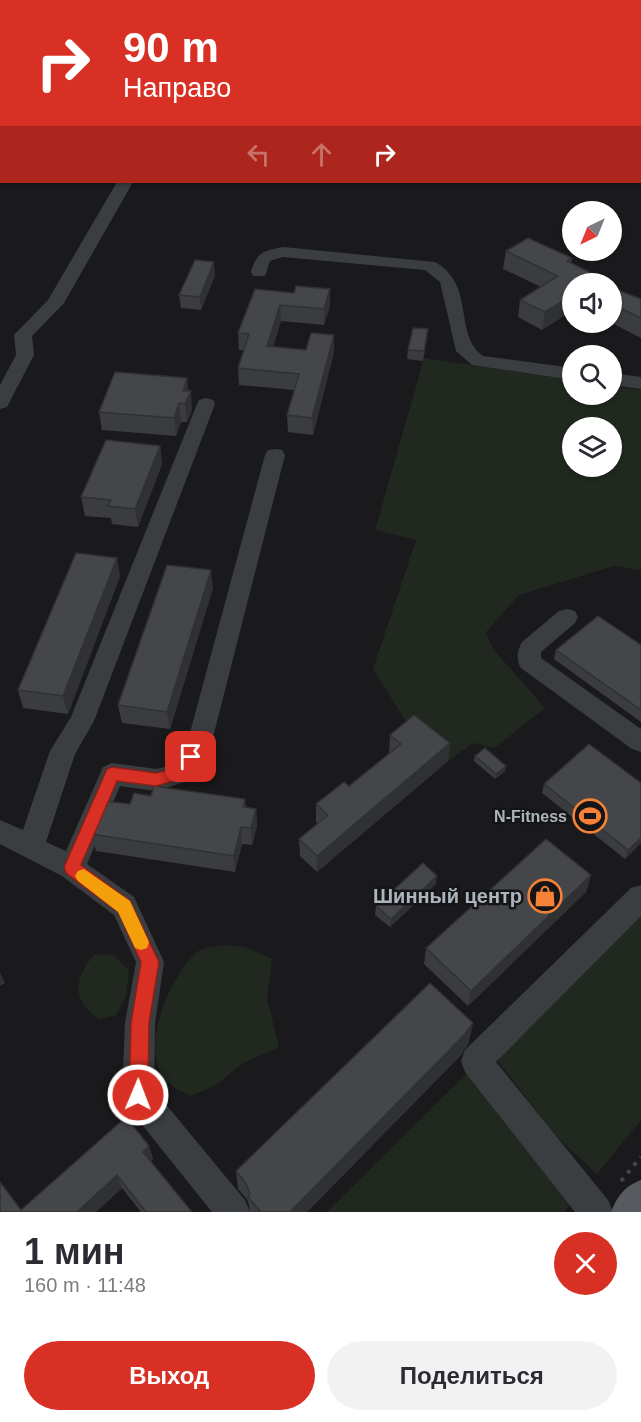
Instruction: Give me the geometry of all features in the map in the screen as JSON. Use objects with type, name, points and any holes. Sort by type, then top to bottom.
[{"type":"main road","points":[[632,1212],[641,1201]]},
{"type":"street","points":[[0,403],[26,355],[23,335],[55,303],[124,183]]},
{"type":"street","points":[[259,272],[264,259],[283,252],[429,265],[441,272],[448,281],[465,351],[478,361],[562,372]]},
{"type":"street","points":[[622,380],[641,383]]},
{"type":"street","points":[[31,847],[63,751],[82,721],[206,404]]},
{"type":"street","points":[[72,867],[112,774],[156,780],[182,773],[200,741],[275,455]]},
{"type":"street","points":[[567,617],[530,648],[529,662],[641,742]]},
{"type":"street","points":[[0,831],[72,867],[124,906],[150,962],[140,1023],[138,1095],[232,1212]]},
{"type":"street","points":[[596,1212],[476,1061],[641,897]]},
{"type":"shaded area","points":[[424,358],[562,378],[562,405],[622,405],[622,387],[641,390],[641,570],[614,566],[519,595],[486,632],[493,649],[545,708],[494,748],[473,743],[448,761],[413,733],[373,669],[416,540],[375,530]]},
{"type":"shaded area","points":[[641,912],[641,1120],[597,1174],[554,1134],[494,1056]]},
{"type":"shaded area","points":[[224,945],[245,947],[272,959],[267,999],[279,1047],[245,1062],[214,1086],[191,1096],[169,1084],[159,1068],[155,1052],[156,1034],[168,996],[187,963],[200,950]]},
{"type":"shaded area","points":[[94,955],[115,956],[129,971],[126,996],[116,1015],[100,1019],[91,1013],[80,998],[79,981],[87,963]]},
{"type":"shaded area","points":[[470,1070],[572,1203],[564,1212],[327,1212]]},
{"type":"building","points":[[528,238],[562,253],[562,261],[567,261],[591,273],[562,273],[562,302],[545,312],[520,300],[558,276],[506,251]]},
{"type":"building","points":[[195,260],[214,262],[200,297],[179,295]]},
{"type":"building","points":[[296,286],[330,289],[324,309],[280,305],[267,346],[306,350],[311,333],[334,335],[312,418],[287,415],[299,374],[238,368],[249,334],[238,333],[255,289],[294,293]]},
{"type":"building","points":[[622,292],[641,299],[641,318],[622,309]]},
{"type":"building","points":[[413,328],[428,329],[424,351],[408,350]]},
{"type":"building","points":[[115,372],[187,378],[183,391],[191,391],[185,404],[179,403],[174,418],[99,412]]},
{"type":"building","points":[[106,440],[160,446],[135,509],[108,506],[111,500],[81,497]]},
{"type":"building","points":[[76,553],[117,558],[63,696],[18,690]]},
{"type":"building","points":[[167,565],[211,570],[167,712],[118,705]]},
{"type":"building","points":[[598,616],[641,645],[641,710],[556,650]]},
{"type":"building","points":[[414,715],[450,743],[317,856],[299,839],[328,815],[316,804],[344,782],[349,786],[401,744],[390,735]]},
{"type":"building","points":[[589,744],[641,783],[641,838],[628,850],[544,784]]},
{"type":"building","points":[[485,748],[506,766],[496,774],[475,756]]},
{"type":"building","points":[[154,786],[245,799],[243,807],[256,809],[251,828],[241,827],[234,856],[91,834],[105,801],[130,804],[134,793],[151,796]]},
{"type":"building","points":[[546,839],[591,875],[471,991],[426,948]]},
{"type":"building","points":[[423,863],[437,876],[391,919],[376,906]]},
{"type":"building","points":[[430,983],[473,1023],[465,1034],[290,1212],[261,1212],[248,1197],[250,1194],[245,1182],[236,1171]]},
{"type":"building","points":[[126,1117],[149,1146],[143,1152],[192,1212],[146,1212],[117,1175],[77,1212],[0,1212],[0,1182],[21,1210]]},
{"type":"slow traffic","points":[[84,876],[124,906],[141,942]]},
{"type":"place","name":"N-Fitness","points":[[590,816]]},
{"type":"place","name":"Шинный центр","points":[[545,896]]},
{"type":"route","points":[[138,1095],[140,1023],[150,962],[124,906],[72,867],[112,774],[156,780],[182,773],[191,757]]}]
